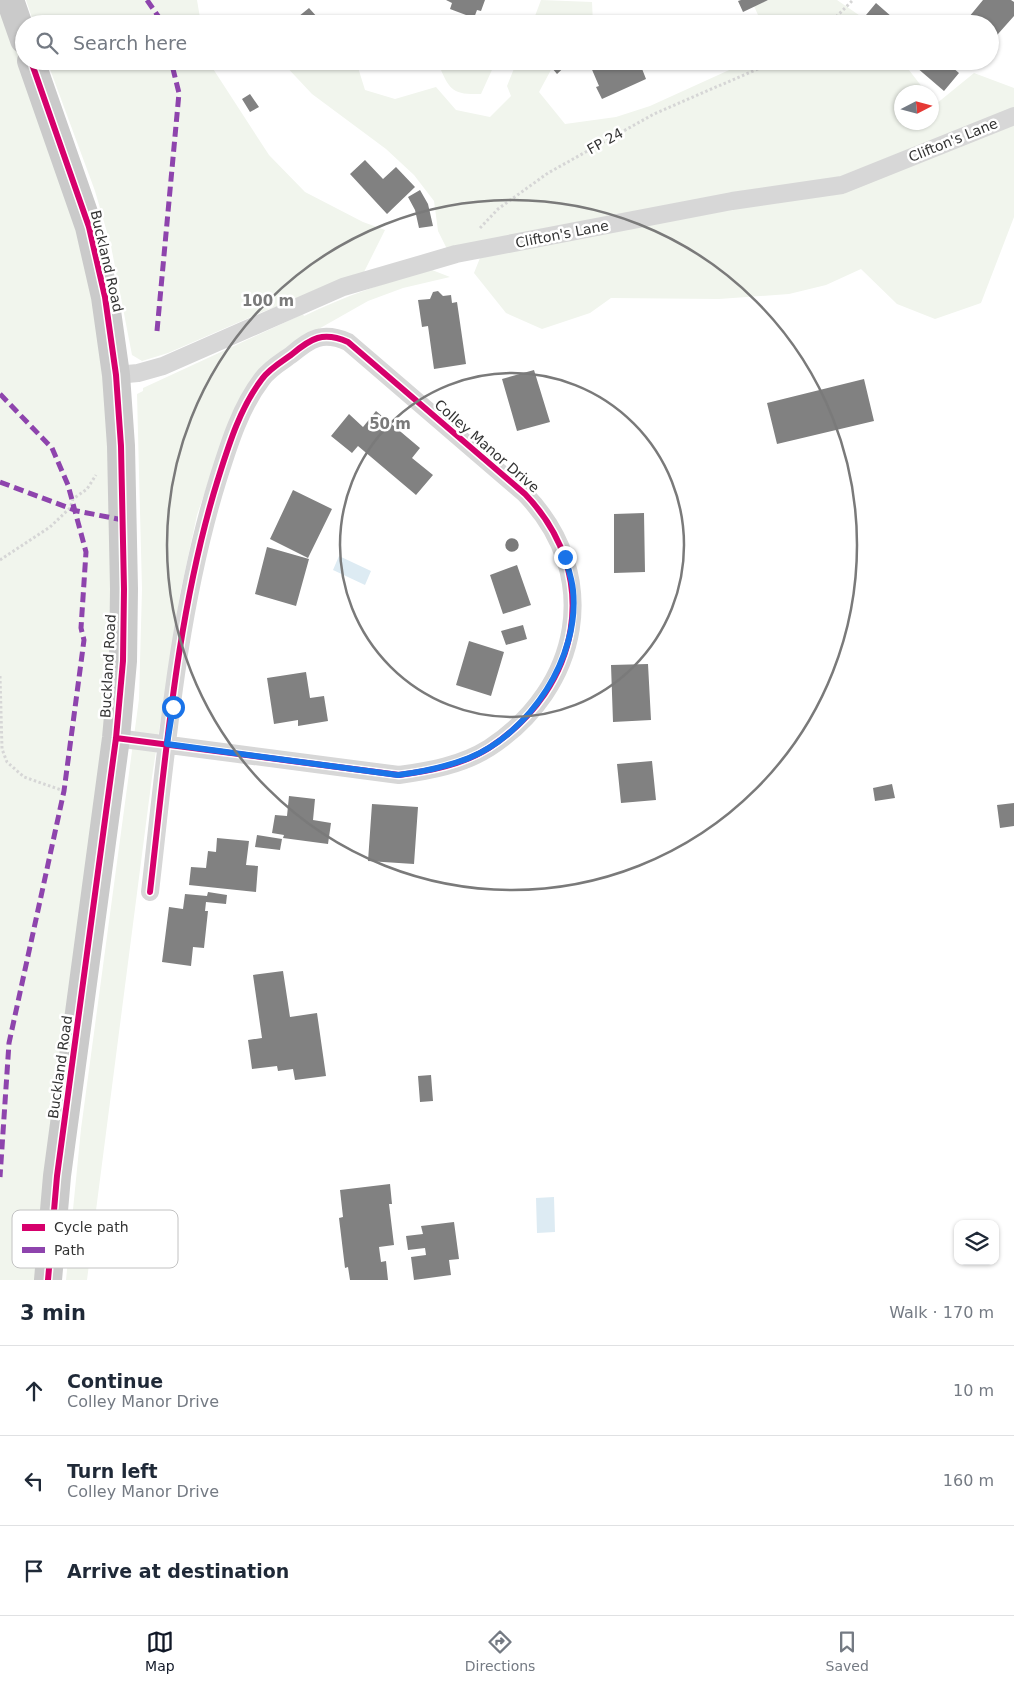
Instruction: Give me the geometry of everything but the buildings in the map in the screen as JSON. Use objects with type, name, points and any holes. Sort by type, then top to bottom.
[{"type":"main road","points":[[10,0],[15,15]]},
{"type":"main road","name":"Buckland Road","points":[[34,70],[89,227],[105,297],[116,375],[121,446],[124,589],[123,661],[116,738],[57,1176],[54,1210]]},
{"type":"street","name":"Clifton's Lane","points":[[116,375],[163,366],[343,287],[456,254],[732,201],[842,185],[1014,116]]},
{"type":"street","name":"Colley Manor Drive","points":[[116,738],[167,744],[398,775],[423,772],[470,758],[489,747],[534,708],[565,654],[572,622],[573,590],[565,557],[553,530],[539,509],[525,494],[348,342],[328,335],[313,339],[263,377],[248,399],[229,444],[211,501],[191,583],[167,744],[150,892]]},
{"type":"path","points":[[838,15],[853,0]]},
{"type":"path","points":[[0,560],[50,527],[70,508],[73,499]]},
{"type":"path","points":[[0,676],[2,749],[8,762],[24,778],[64,791]]},
{"type":"shaded area","points":[[0,0],[15,38],[15,70],[27,70],[89,227],[124,589],[56,1210],[12,1210],[12,1268],[49,1268],[48,1280],[0,1280]]},
{"type":"shaded area","points":[[26,0],[197,0],[200,15],[31,15]]},
{"type":"shaded area","points":[[541,0],[592,2],[593,15],[535,15]]},
{"type":"shaded area","points":[[768,0],[837,0],[859,15],[758,15],[754,6]]},
{"type":"shaded area","points":[[50,70],[214,70],[269,155],[305,192],[363,222],[385,230],[364,272],[260,313],[168,353],[142,361],[132,355],[111,246],[95,191]]},
{"type":"shaded area","points":[[289,70],[359,70],[365,90],[395,99],[436,87],[456,110],[490,117],[511,96],[507,86],[513,70],[551,70],[539,92],[565,124],[616,117],[650,106],[729,70],[909,70],[921,85],[894,85],[894,130],[939,130],[939,102],[974,73],[1014,88],[1014,111],[837,179],[447,249],[438,231],[434,201],[414,175],[386,149],[312,94]]},
{"type":"shaded area","points":[[441,70],[492,70],[481,94],[458,92],[446,80]]},
{"type":"shaded area","points":[[1014,123],[1014,217],[981,303],[935,319],[897,304],[861,269],[826,285],[789,294],[719,299],[611,298],[590,313],[542,329],[506,313],[474,273],[482,253],[729,207],[847,191]]},
{"type":"shaded area","points":[[432,270],[450,277],[403,288],[368,301],[308,335],[227,427],[197,515],[180,594],[152,777],[96,1210],[73,1210],[81,1129],[139,699],[142,589],[137,394],[143,391],[143,388],[303,314],[304,316],[335,302],[399,279]]},
{"type":"shaded area","points":[[339,556],[371,571],[365,585],[333,570]]},
{"type":"shaded area","points":[[554,1197],[555,1232],[537,1233],[536,1198]]},
{"type":"shaded area","points":[[67,1268],[89,1268],[87,1280],[66,1280]]},
{"type":"marked path","points":[[147,0],[157,15]]},
{"type":"marked path","points":[[157,331],[179,93],[173,70]]},
{"type":"marked path","points":[[0,394],[52,448],[68,485],[86,552],[81,628],[84,640],[64,791],[9,1043],[0,1177]]},
{"type":"marked path","points":[[0,482],[77,511],[123,520]]},
{"type":"cycle path","points":[[34,70],[89,227],[105,297],[116,375],[121,446],[124,589],[123,661],[116,738],[57,1176],[54,1210]]},
{"type":"cycle path","points":[[116,738],[399,775],[434,769],[468,759],[489,748],[520,723],[544,694],[561,663],[571,629],[572,594],[565,559],[550,526],[525,494],[348,342],[331,337],[318,338],[305,344],[272,369],[265,375],[247,402],[226,453],[204,529],[192,580],[175,683],[168,735],[162,788],[150,892]]},
{"type":"cycle path","points":[[48,1280],[49,1268]]},
{"type":"route","points":[[173,707],[167,744],[398,775],[423,772],[470,758],[489,747],[510,731],[534,708],[565,654],[572,622],[573,590],[565,557]]}]
